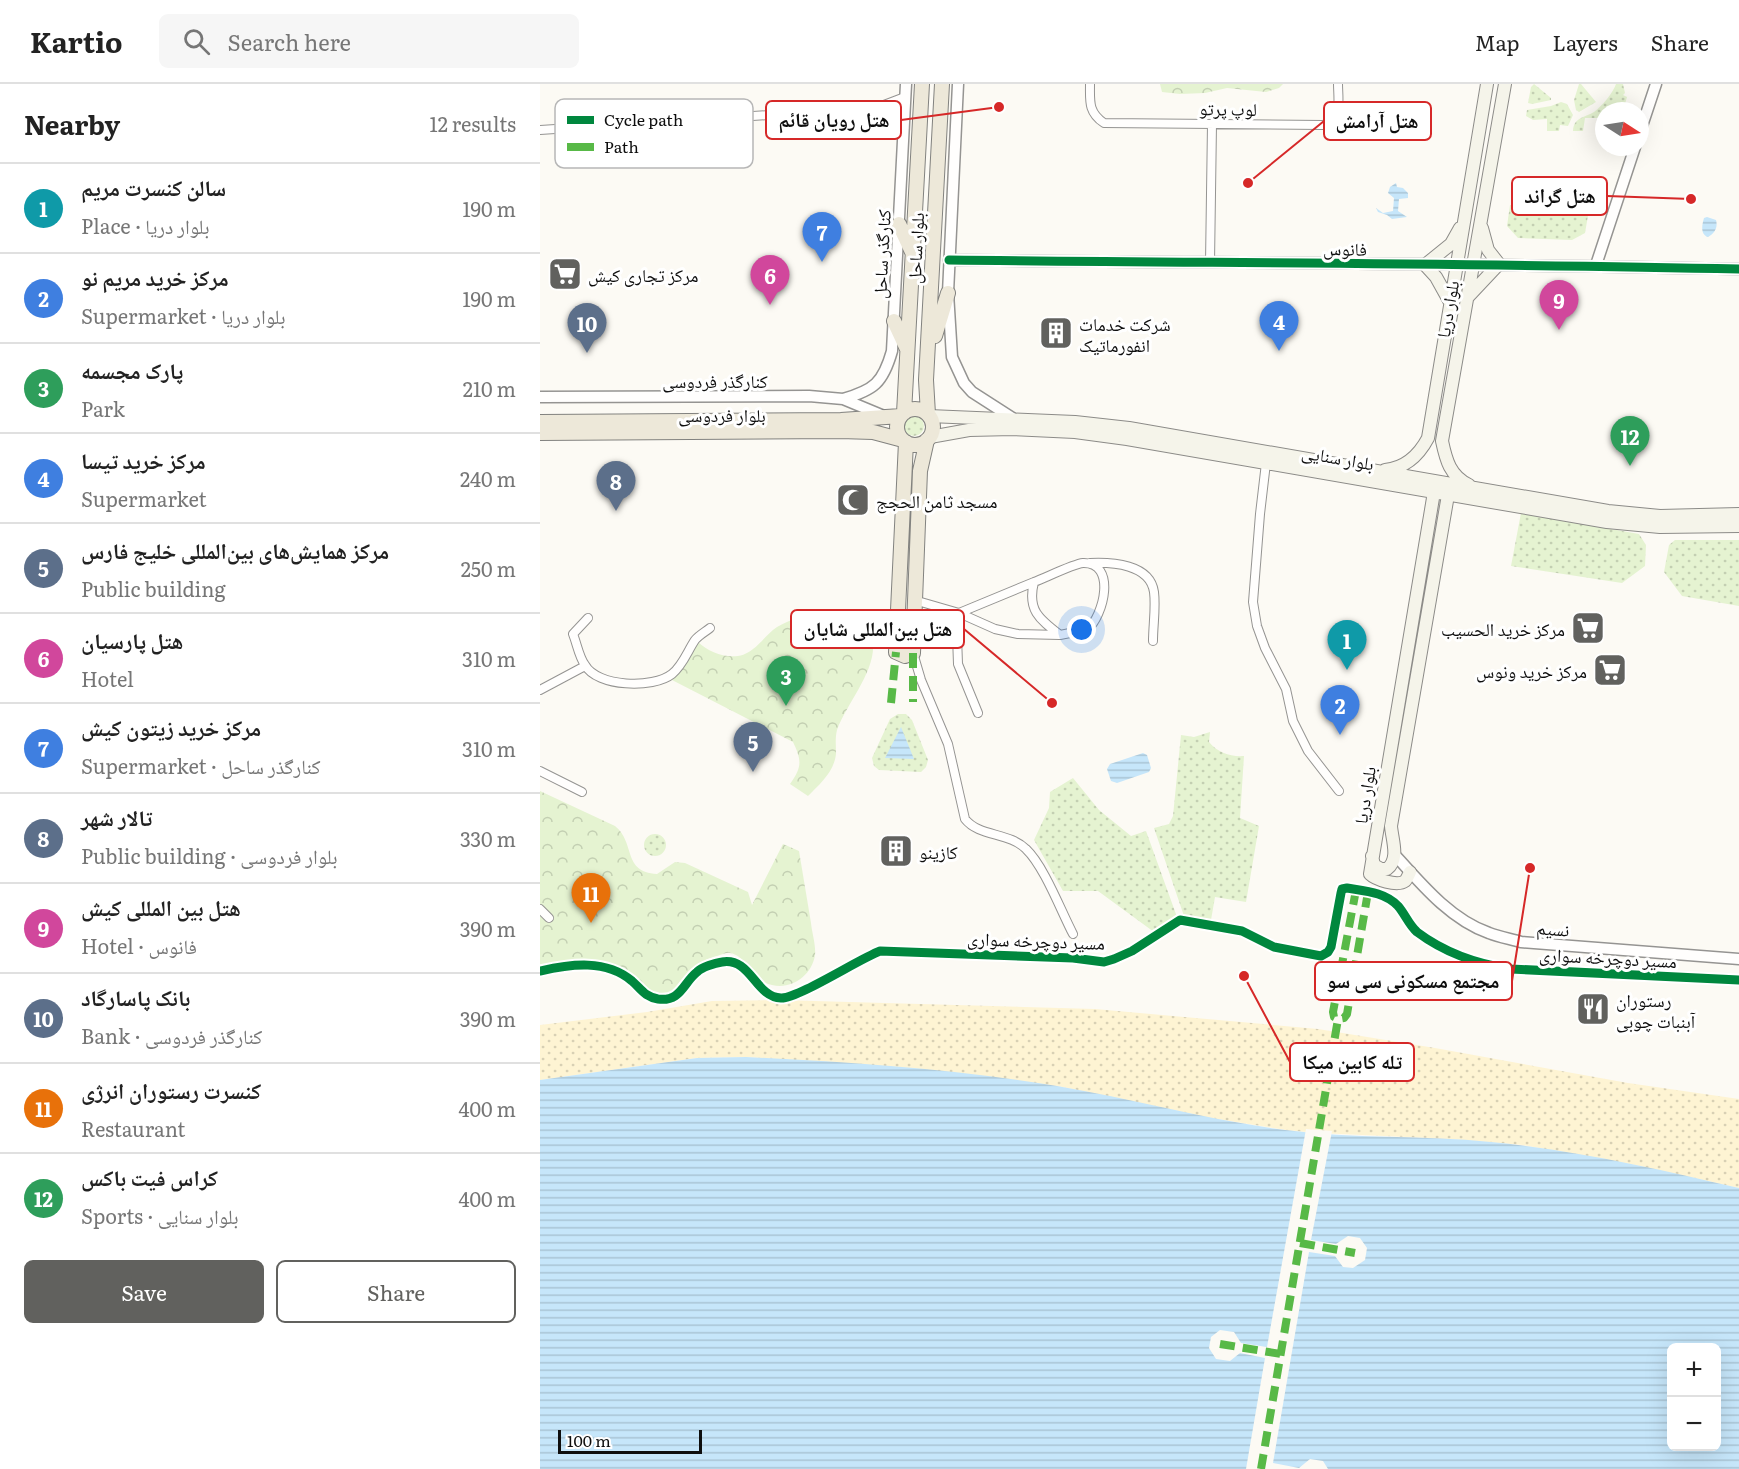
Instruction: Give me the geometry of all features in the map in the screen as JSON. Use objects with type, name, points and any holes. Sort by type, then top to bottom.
[{"type":"main road","name":"بلوار ساحل","points":[[902,414],[914,256],[922,84]]},
{"type":"main road","name":"بلوار ساحل","points":[[929,415],[926,380],[942,84]]},
{"type":"main road","name":"بلوار دریا","points":[[1374,471],[1390,470],[1408,462],[1423,449],[1428,438],[1486,84]]},
{"type":"main road","name":"بلوار دریا","points":[[1478,489],[1455,476],[1445,458],[1442,441],[1482,225],[1505,84]]},
{"type":"main road","points":[[1451,304],[1436,277],[1425,265],[1451,244],[1463,222]]},
{"type":"main road","points":[[899,224],[914,256]]},
{"type":"main road","points":[[1467,299],[1499,264],[1488,250],[1482,225]]},
{"type":"main road","points":[[928,358],[948,293]]},
{"type":"main road","points":[[894,321],[908,351]]},
{"type":"main road","points":[[919,409],[929,415],[933,424],[921,471],[913,653],[905,656],[896,652],[904,441],[897,426],[902,414],[908,410],[919,409]]},
{"type":"main road","name":"بلوار فردوسی","points":[[540,422],[829,421],[902,414]]},
{"type":"main road","name":"بلوار سنایی","points":[[929,415],[1075,422],[1129,428],[1608,511],[1711,516],[1739,514]]},
{"type":"main road","name":"بلوار سنایی","points":[[928,438],[969,430],[1013,429],[1075,432],[1607,522],[1660,527],[1739,526]]},
{"type":"main road","name":"بلوار فردوسی","points":[[540,433],[840,431],[873,432],[904,441]]},
{"type":"main road","points":[[904,441],[918,444],[928,438]]},
{"type":"main road","name":"بلوار دریا","points":[[1372,855],[1434,492]]},
{"type":"main road","name":"بلوار دریا","points":[[1395,855],[1391,826],[1448,495]]},
{"type":"main road","points":[[1419,578],[1433,580]]},
{"type":"main road","points":[[1395,716],[1409,718]]},
{"type":"main road","points":[[1372,855],[1374,864],[1382,869],[1387,869],[1393,863],[1395,855]]},
{"type":"main road","points":[[1372,855],[1370,874],[1376,879],[1400,883],[1410,872]]},
{"type":"street","name":"کنارگذر ساحل","points":[[843,399],[861,393],[877,383],[886,372],[892,351],[906,84]]},
{"type":"street","points":[[958,84],[948,293],[952,357],[964,383],[972,392],[1014,419]]},
{"type":"street","name":"لوپ پرتو","points":[[1090,84],[1090,108],[1104,123],[1328,125],[1337,116],[1338,84]]},
{"type":"street","points":[[1649,105],[1656,84]]},
{"type":"street","points":[[753,116],[876,108],[905,97]]},
{"type":"street","points":[[876,108],[893,117],[904,128]]},
{"type":"street","points":[[1210,263],[1212,124]]},
{"type":"street","points":[[540,130],[555,129]]},
{"type":"street","points":[[1596,265],[1632,156]]},
{"type":"street","name":"فانوس","points":[[950,260],[1596,265],[1739,269]]},
{"type":"street","name":"کنارگذر فردوسی","points":[[540,397],[809,396],[843,399],[886,417]]},
{"type":"street","points":[[1266,463],[1253,602],[1257,626],[1265,648],[1286,689],[1293,721],[1308,751],[1339,791]]},
{"type":"street","points":[[959,613],[1082,563],[1106,562],[1127,565],[1146,577],[1154,590],[1153,641]]},
{"type":"street","points":[[1082,563],[1095,566],[1101,571],[1104,581],[1103,606],[1098,617],[1087,630]]},
{"type":"street","points":[[1034,582],[1032,605],[1046,624],[1060,635]]},
{"type":"street","points":[[914,600],[959,613],[995,629],[1018,634],[1060,635],[1070,633]]},
{"type":"street","points":[[959,613],[958,664],[978,714]]},
{"type":"street","points":[[588,618],[573,634],[585,666],[592,673],[622,684],[656,682],[669,676],[681,666],[697,638],[710,628]]},
{"type":"street","points":[[913,653],[921,680],[948,744],[965,819],[979,830],[1013,841],[1026,848],[1039,867],[1073,934]]},
{"type":"street","points":[[540,690],[585,666]]},
{"type":"street","points":[[540,771],[582,792]]},
{"type":"street","name":"نسیم","points":[[1395,855],[1410,872],[1465,922],[1488,933],[1521,942],[1739,959]]},
{"type":"street","points":[[540,909],[549,918]]},
{"type":"green space","points":[[1160,84],[1283,84],[1279,88],[1266,92],[1227,88],[1205,93],[1180,94],[1162,92]]},
{"type":"green space","points":[[1534,84],[1551,100],[1528,103],[1531,87]]},
{"type":"green space","points":[[1579,84],[1581,84],[1596,102],[1579,112],[1576,110],[1574,100]]},
{"type":"green space","points":[[1616,84],[1623,84],[1625,93],[1623,95],[1627,97],[1626,102],[1604,102]]},
{"type":"green space","points":[[1561,102],[1567,104],[1573,115],[1568,126],[1560,125],[1559,131],[1547,131],[1547,119],[1533,120],[1526,116],[1527,110]]},
{"type":"green space","points":[[1594,112],[1595,118],[1585,118],[1583,131],[1573,131],[1577,120]]},
{"type":"green space","points":[[1581,204],[1590,204],[1585,233],[1572,240],[1518,238],[1507,226],[1510,205],[1523,205],[1522,214],[1538,215],[1539,205],[1564,205],[1565,216],[1581,215]]},
{"type":"green space","points":[[914,416],[921,419],[924,426],[921,433],[914,436],[907,433],[904,426],[907,419]]},
{"type":"green space","points":[[1521,513],[1639,534],[1646,545],[1645,566],[1622,583],[1511,566]]},
{"type":"green space","points":[[1675,540],[1739,540],[1739,606],[1682,596],[1664,572],[1669,545]]},
{"type":"green space","points":[[826,614],[848,618],[868,627],[873,640],[873,653],[864,679],[837,730],[835,760],[826,777],[808,796],[790,784],[799,768],[798,754],[793,742],[672,680],[685,666],[698,642],[717,654],[740,656],[753,649],[774,629],[789,621]]},
{"type":"green space","points":[[898,714],[906,714],[912,720],[928,760],[921,772],[879,770],[874,766],[872,758],[890,719]]},
{"type":"green space","points":[[1210,732],[1209,742],[1216,749],[1234,756],[1244,756],[1240,818],[1259,826],[1246,902],[1215,897],[1211,920],[1184,916],[1154,828],[1169,824],[1173,816],[1181,735],[1194,737]]},
{"type":"green space","points":[[1073,778],[1099,810],[1131,836],[1146,831],[1177,917],[1154,932],[1098,891],[1063,891],[1034,840],[1049,808],[1050,792]]},
{"type":"green space","points":[[540,791],[615,826],[626,840],[634,862],[646,872],[657,874],[675,862],[685,863],[748,892],[752,905],[783,844],[799,851],[815,947],[810,969],[794,983],[772,985],[759,979],[741,958],[727,953],[699,964],[677,991],[667,996],[657,996],[628,974],[604,963],[579,960],[540,965]]},
{"type":"green space","points":[[655,834],[663,837],[666,845],[663,853],[655,856],[647,853],[644,845],[647,837]]},
{"type":"sand","points":[[779,1000],[1095,1009],[1318,1029],[1628,1083],[1739,1099],[1739,1188],[1635,1165],[1523,1145],[1286,1130],[1211,1118],[1058,1086],[909,1068],[746,1057],[697,1058],[540,1080],[540,1025],[647,1012],[712,1001]]},
{"type":"water","points":[[1396,183],[1397,187],[1403,188],[1408,193],[1408,198],[1399,199],[1398,211],[1407,217],[1392,219],[1378,212],[1376,208],[1383,213],[1393,211],[1394,198],[1388,193],[1390,187]]},
{"type":"water","points":[[1704,218],[1716,220],[1717,223],[1715,230],[1708,237],[1702,229]]},
{"type":"water","points":[[901,727],[914,759],[885,758]]},
{"type":"water","points":[[1143,753],[1147,755],[1151,768],[1149,772],[1117,783],[1111,781],[1107,769],[1110,764]]},
{"type":"water","points":[[746,1057],[902,1067],[1057,1086],[1228,1121],[1285,1130],[1522,1145],[1647,1167],[1739,1188],[1739,1469],[540,1469],[540,1080],[697,1058]]},
{"type":"pier","points":[[1306,1129],[1332,1131],[1311,1240],[1336,1244],[1348,1236],[1360,1238],[1367,1248],[1365,1260],[1353,1268],[1343,1267],[1335,1256],[1309,1252],[1273,1463],[1299,1468],[1310,1459],[1323,1461],[1328,1469],[1246,1469],[1265,1358],[1240,1353],[1230,1361],[1216,1359],[1209,1348],[1211,1337],[1220,1330],[1234,1332],[1241,1343],[1267,1347]]},
{"type":"tunnel","points":[[1070,633],[1087,630]]},
{"type":"marked path","points":[[891,703],[896,652]]},
{"type":"marked path","points":[[913,653],[913,702]]},
{"type":"marked path","points":[[1356,890],[1333,1012],[1334,1017],[1338,1019],[1344,1018],[1347,1014],[1368,892]]},
{"type":"marked path","points":[[1261,1469],[1338,1019]]},
{"type":"marked path","points":[[1300,1243],[1355,1253]]},
{"type":"marked path","points":[[1220,1344],[1281,1354]]},
{"type":"cycle path","points":[[949,260],[1739,269]]},
{"type":"cycle path","name":"مسیر دوچرخه سواری","points":[[540,971],[576,965],[600,966],[622,974],[650,996],[666,999],[677,995],[692,976],[702,968],[732,962],[747,971],[765,991],[781,998],[814,986],[880,951],[1073,958],[1104,962],[1132,951],[1180,920],[1242,931],[1274,947],[1321,956],[1331,947],[1342,889],[1347,888],[1374,893],[1393,901],[1417,932],[1450,952],[1486,964],[1511,969],[1739,980]]},
{"type":"place","name":"هتل رویان قائم","points":[[999,107]]},
{"type":"place","name":"هتل آرامش","points":[[1248,183]]},
{"type":"place","name":"هتل گراند","points":[[1691,199]]},
{"type":"place","name":"مرکز خرید زیتون کیش","points":[[822,262]]},
{"type":"place","name":"مرکز تجاری کیش","points":[[565,274]]},
{"type":"place","name":"هتل پارسیان","points":[[770,305]]},
{"type":"place","name":"هتل بین المللی کیش","points":[[1559,330]]},
{"type":"place","name":"شرکت خدمات انفورماتیک","points":[[1056,333]]},
{"type":"place","name":"مرکز خرید تیسا","points":[[1279,351]]},
{"type":"place","name":"بانک پاسارگاد","points":[[587,353]]},
{"type":"place","name":"کراس فیت باکس","points":[[1630,466]]},
{"type":"place","name":"مسجد ثامن الحجج","points":[[853,500]]},
{"type":"place","name":"تالار شهر","points":[[616,511]]},
{"type":"place","name":"مرکز خرید الحسیب","points":[[1588,628]]},
{"type":"place","name":"سالن کنسرت مریم","points":[[1347,670]]},
{"type":"place","name":"مرکز خرید ونوس","points":[[1610,670]]},
{"type":"place","name":"هتل بین‌المللی شایان","points":[[1052,703]]},
{"type":"place","name":"پارک مجسمه","points":[[786,706]]},
{"type":"place","name":"مرکز خرید مریم نو","points":[[1340,735]]},
{"type":"place","name":"مرکز همایش‌های بین‌المللی خلیج فارس","points":[[753,772]]},
{"type":"place","name":"کازینو","points":[[896,851]]},
{"type":"place","name":"مجتمع مسکونی سی سو","points":[[1530,868]]},
{"type":"place","name":"کنسرت رستوران انرژی","points":[[591,923]]},
{"type":"place","name":"تله کابین میکا","points":[[1244,976]]},
{"type":"place","name":"رستوران آبنبات چوبی","points":[[1593,1009]]}]
